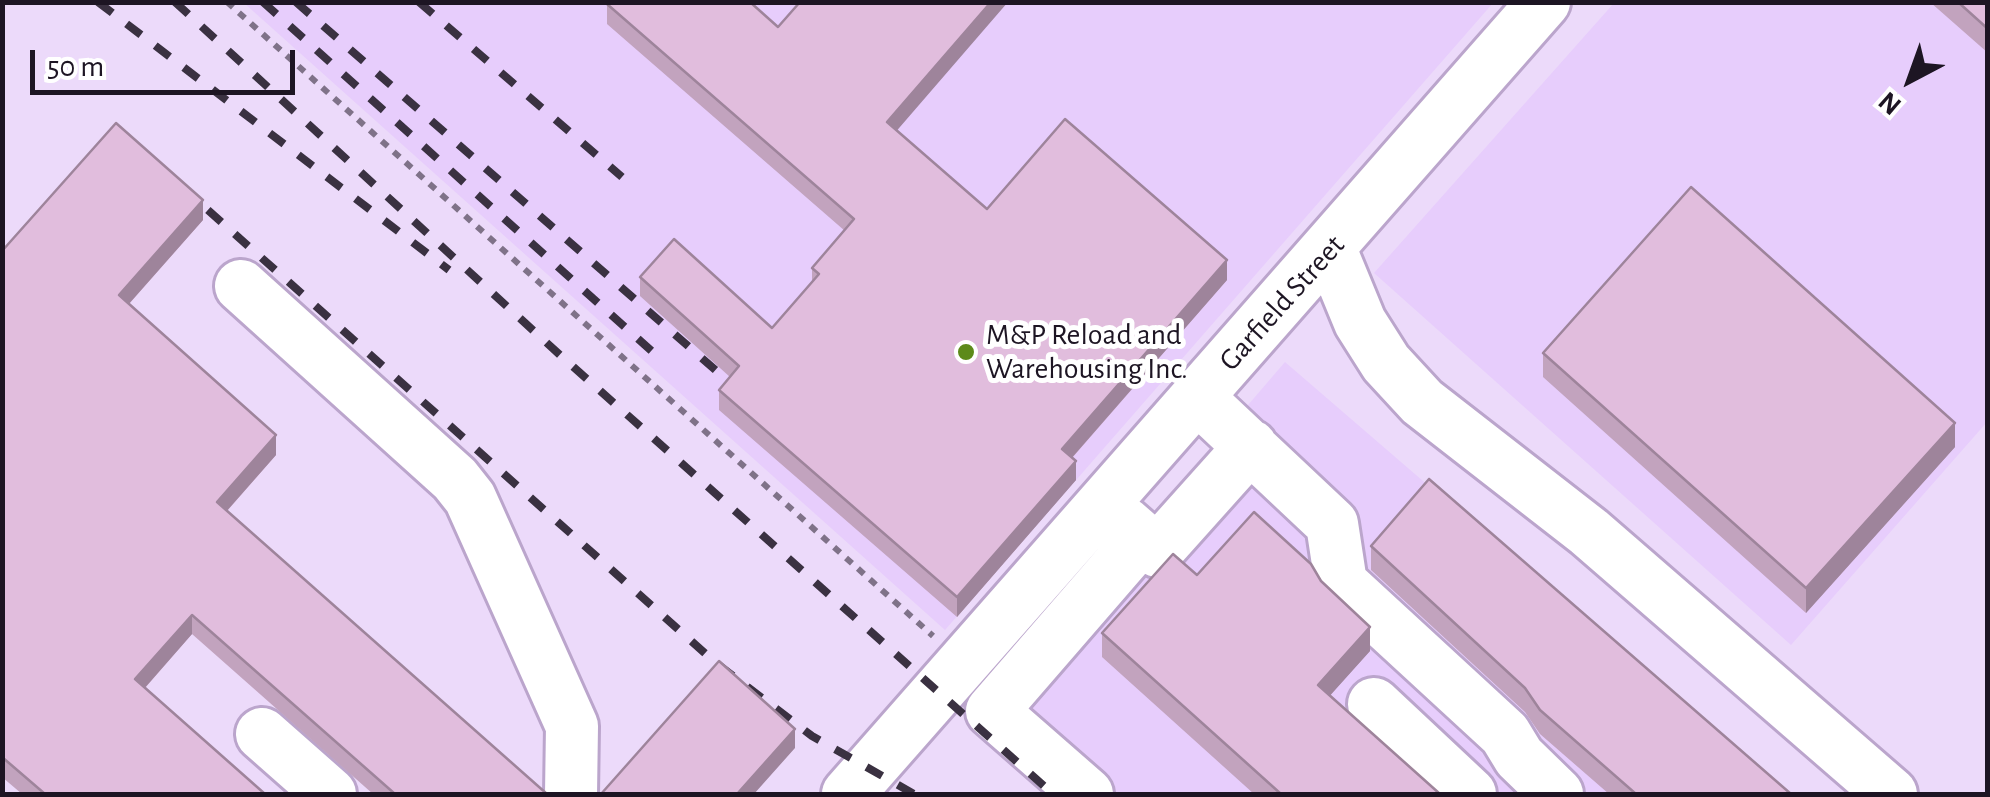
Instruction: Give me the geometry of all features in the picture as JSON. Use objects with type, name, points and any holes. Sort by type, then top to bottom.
[{"type":"street","name":"Garfield Street","points":[[848,794],[952,678],[1123,521],[1197,397],[1330,249],[1529,8]]},
{"type":"street","points":[[1330,249],[1360,322],[1386,363],[1422,402],[1589,532],[1891,794]]},
{"type":"street","points":[[241,286],[456,479],[470,498],[572,726],[570,794]]},
{"type":"street","points":[[1197,397],[1332,524],[1341,583],[1505,734],[1502,776],[1557,794]]},
{"type":"street","points":[[1087,794],[992,711],[1123,521],[1156,551],[1251,446]]},
{"type":"street","points":[[1374,704],[1470,794]]},
{"type":"street","points":[[262,734],[330,794]]},
{"type":"path","points":[[227,2],[952,678]]},
{"type":"shaded area","points":[[244,3],[1493,3],[945,630]]},
{"type":"shaded area","points":[[1614,3],[1987,3],[1987,422],[1791,645],[1374,273]]},
{"type":"shaded area","points":[[1285,362],[1786,794],[1103,794],[994,700]]},
{"type":"building","name":"M&P Reload and Warehousing Inc.","points":[[609,2],[750,2],[778,27],[800,2],[991,2],[887,122],[987,209],[1065,119],[1227,260],[1062,449],[1076,461],[957,597],[719,390],[739,366],[640,277],[674,239],[772,328],[819,274],[812,268],[854,219]]},
{"type":"building","points":[[1958,2],[1988,2],[1988,29]]},
{"type":"building","points":[[116,123],[203,200],[119,295],[276,435],[217,502],[547,794],[395,794],[192,615],[135,679],[265,794],[45,794],[2,757],[2,251]]},
{"type":"building","points":[[1691,187],[1955,423],[1806,588],[1543,353]]},
{"type":"building","points":[[1429,479],[1791,794],[1636,794],[1540,710],[1525,688],[1371,546]]},
{"type":"building","points":[[1254,512],[1311,564],[1321,581],[1370,627],[1318,685],[1440,794],[1281,794],[1102,633],[1173,554],[1197,575]]},
{"type":"building","points":[[719,661],[795,729],[737,794],[601,794]]},
{"type":"railway","points":[[98,2],[449,270]]},
{"type":"railway","points":[[175,2],[560,355],[1053,794]]},
{"type":"railway","points":[[263,2],[656,355]]},
{"type":"railway","points":[[296,2],[720,374]]},
{"type":"railway","points":[[419,2],[622,177]]},
{"type":"railway","points":[[181,186],[716,663],[812,736],[914,794]]},
{"type":"place","name":"M&P Reload and Warehousing Inc.","points":[[966,352]]}]
